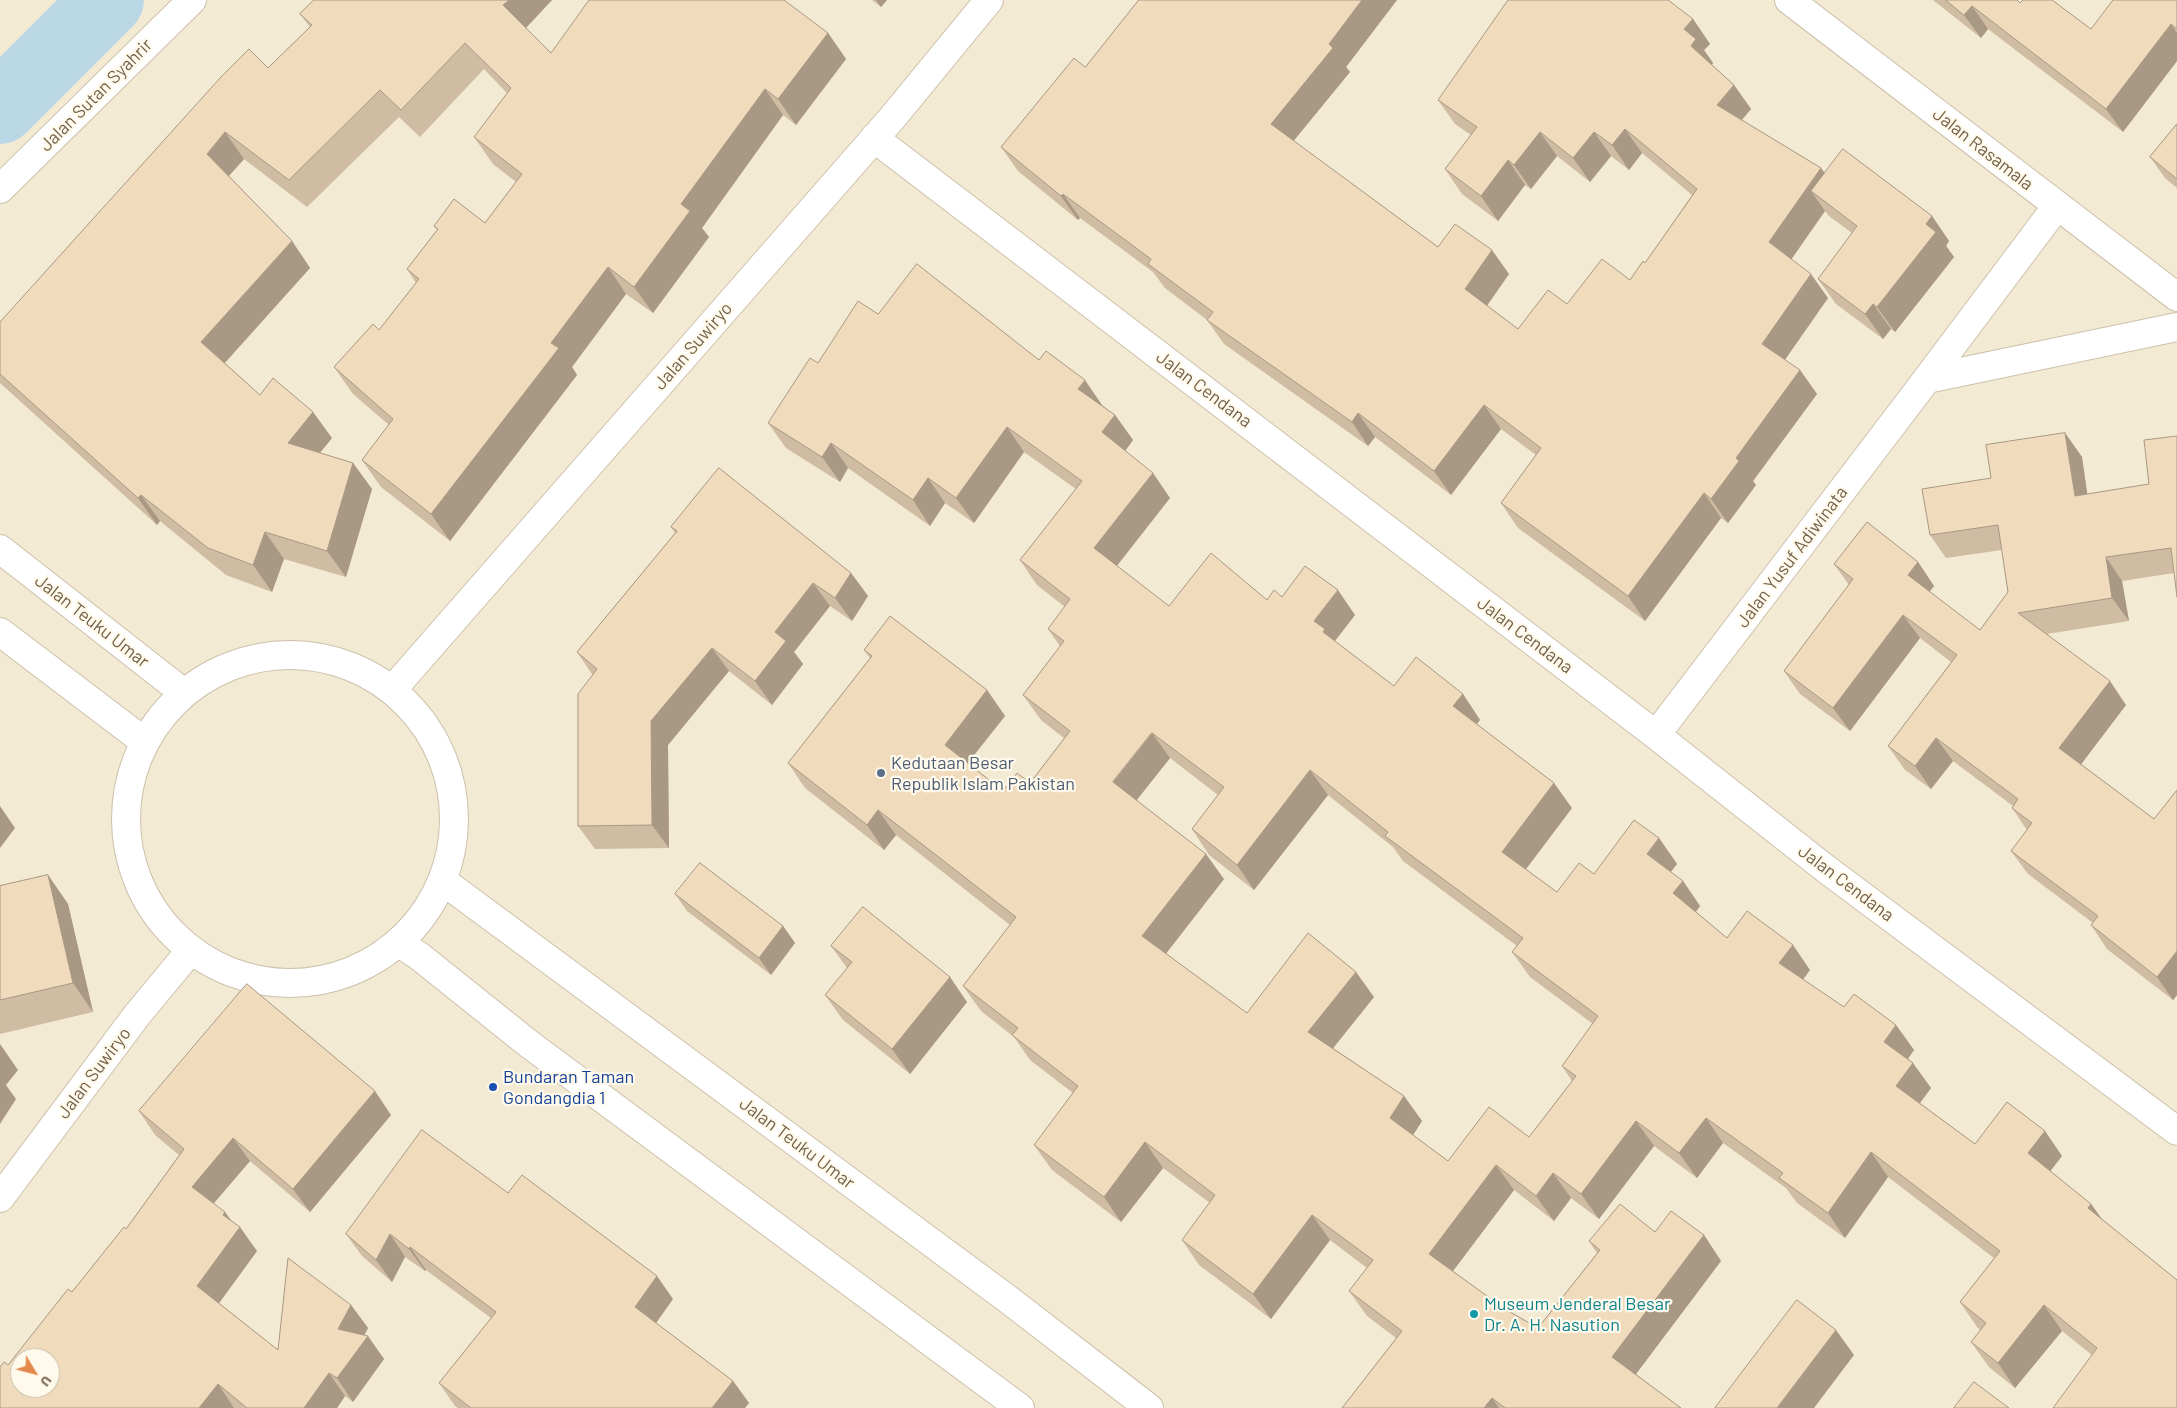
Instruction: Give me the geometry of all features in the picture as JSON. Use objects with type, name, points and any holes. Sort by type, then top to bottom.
[{"type":"street","name":"Jalan Sutan Syahrir","points":[[0,189],[192,0]]},
{"type":"street","name":"Jalan Suwiryo","points":[[393,689],[874,138],[989,0]]},
{"type":"street","name":"Jalan Rasamala","points":[[1789,0],[2177,297]]},
{"type":"street","name":"Jalan Cendana","points":[[874,138],[1656,736],[1826,869],[2177,1131]]},
{"type":"street","name":"Jalan Yusuf Adiwinata","points":[[1656,736],[2057,206]]},
{"type":"street","points":[[1927,379],[2177,327]]},
{"type":"street","name":"Jalan Teuku Umar","points":[[0,549],[184,693]]},
{"type":"street","points":[[0,632],[145,742]]},
{"type":"street","points":[[288,653],[344,662],[393,689],[429,728],[451,776],[455,829],[443,880],[398,944],[367,965],[332,979],[295,984],[258,982],[222,970],[190,951],[158,918],[136,877],[126,832],[129,785],[145,742],[162,716],[184,693],[232,664],[288,653]]},
{"type":"street","name":"Jalan Teuku Umar","points":[[443,880],[1009,1300],[1149,1408]]},
{"type":"street","points":[[398,944],[419,956],[529,1044],[1020,1408]]},
{"type":"street","name":"Jalan Suwiryo","points":[[0,1198],[137,1015],[190,951]]},
{"type":"shaded area","points":[[0,0],[2177,0],[2177,1408],[0,1408]]},
{"type":"building","points":[[314,0],[509,0],[503,5],[551,53],[589,0],[784,0],[828,33],[778,99],[765,89],[681,204],[690,211],[634,287],[608,267],[551,343],[559,348],[431,514],[362,460],[393,419],[334,367],[373,324],[379,330],[419,279],[407,269],[438,229],[434,226],[454,199],[485,223],[522,174],[474,137],[511,88],[465,43],[401,110],[380,90],[289,180],[225,132],[207,154],[292,241],[201,342],[260,395],[273,378],[313,412],[288,443],[353,463],[327,551],[265,532],[253,565],[208,548],[141,495],[138,498],[0,374],[0,322],[221,77],[249,49],[268,68],[312,25],[300,14]]},
{"type":"building","points":[[1139,0],[1362,0],[1329,44],[1333,48],[1271,124],[1438,247],[1455,224],[1492,250],[1465,289],[1518,329],[1548,290],[1567,304],[1602,259],[1630,280],[1643,261],[1645,263],[1697,189],[1625,129],[1612,145],[1594,132],[1573,158],[1540,132],[1514,165],[1508,160],[1481,196],[1445,169],[1477,127],[1438,100],[1508,0],[1668,0],[1693,19],[1684,29],[1696,39],[1691,46],[1734,85],[1717,105],[1821,168],[1769,242],[1811,274],[1762,344],[1800,370],[1736,458],[1739,461],[1711,499],[1704,493],[1628,596],[1501,503],[1541,448],[1484,405],[1434,471],[1358,413],[1352,422],[1207,320],[1213,312],[1148,264],[1151,259],[1063,194],[1061,196],[1001,147],[1074,58],[1085,67]]},
{"type":"building","points":[[1946,0],[2017,0],[2020,3],[2023,0],[2052,0],[2091,29],[2113,0],[2177,0],[2177,29],[2171,24],[2106,109],[1972,6],[1964,15]]},
{"type":"building","points":[[2177,124],[2177,179],[2150,157]]},
{"type":"building","points":[[1843,149],[1932,216],[1926,224],[1936,232],[1877,307],[1873,304],[1865,314],[1818,279],[1857,226],[1811,191]]},
{"type":"building","points":[[917,264],[1039,360],[1046,351],[1085,380],[1078,389],[1115,415],[1102,432],[1153,473],[1094,548],[1169,606],[1211,553],[1267,600],[1274,590],[1282,597],[1305,566],[1338,590],[1314,621],[1325,629],[1323,632],[1394,686],[1416,657],[1463,694],[1453,706],[1554,783],[1502,852],[1557,892],[1579,863],[1594,874],[1634,820],[1659,838],[1647,854],[1683,881],[1673,893],[1727,938],[1747,911],[1793,945],[1779,963],[1844,1007],[1854,994],[1896,1025],[1884,1042],[1913,1063],[1896,1086],[1975,1144],[2007,1102],[2045,1131],[2028,1153],[2091,1204],[2088,1208],[2177,1280],[2177,1408],[2053,1408],[2097,1348],[2044,1305],[1998,1363],[1971,1342],[1986,1323],[1960,1302],[2000,1251],[1871,1152],[1828,1213],[1779,1178],[1783,1173],[1706,1118],[1679,1153],[1636,1121],[1581,1194],[1553,1173],[1536,1196],[1496,1165],[1429,1254],[1505,1309],[1538,1328],[1600,1250],[1589,1241],[1620,1204],[1655,1232],[1671,1211],[1704,1235],[1612,1357],[1681,1408],[1505,1408],[1492,1398],[1484,1408],[1342,1408],[1402,1331],[1349,1291],[1373,1260],[1312,1215],[1253,1294],[1182,1240],[1215,1195],[1145,1142],[1104,1197],[1034,1145],[1078,1086],[1012,1035],[1018,1028],[963,986],[1016,917],[878,810],[867,825],[788,763],[872,656],[864,650],[890,616],[987,690],[945,745],[1003,791],[1017,773],[1030,783],[1070,731],[1023,695],[1064,641],[1048,629],[1070,599],[1020,560],[1082,481],[1007,427],[956,498],[928,478],[913,500],[831,443],[822,457],[768,423],[810,358],[818,363],[858,301],[878,314]],"holes":[[[1152,733],[1224,787],[1192,829],[1237,865],[1310,770],[1388,832],[1385,836],[1523,938],[1512,952],[1598,1016],[1562,1066],[1576,1076],[1529,1137],[1489,1107],[1448,1161],[1390,1118],[1404,1096],[1308,1032],[1356,972],[1308,933],[1247,1013],[1142,936],[1206,854],[1113,782]]]},
{"type":"building","points":[[2065,433],[2075,496],[2149,484],[2144,440],[2177,436],[2177,597],[2171,548],[2106,557],[2112,598],[2018,613],[2110,681],[2059,748],[2154,819],[2177,790],[2177,951],[2157,977],[2091,925],[2098,916],[2011,851],[2032,823],[2012,808],[2018,799],[1936,738],[1915,766],[1888,746],[1957,655],[1903,615],[1833,708],[1784,671],[1853,579],[1834,564],[1867,522],[1918,562],[1908,575],[1980,630],[2008,592],[1998,525],[1930,535],[1922,489],[1991,478],[1986,445]]},
{"type":"building","points":[[719,468],[851,573],[835,598],[813,583],[775,632],[786,641],[755,681],[712,648],[651,721],[652,825],[578,826],[578,694],[597,669],[577,652],[677,531],[671,527]]},
{"type":"building","points":[[700,863],[783,926],[759,958],[675,894]]},
{"type":"building","points":[[48,875],[73,983],[0,1000],[0,886]]},
{"type":"building","points":[[863,907],[950,977],[892,1049],[825,995],[852,962],[831,946]]},
{"type":"building","points":[[247,984],[375,1091],[293,1189],[233,1138],[192,1187],[225,1212],[223,1215],[240,1227],[197,1286],[278,1350],[288,1258],[351,1305],[338,1329],[368,1336],[337,1378],[329,1373],[304,1408],[247,1408],[218,1384],[199,1408],[0,1408],[0,1367],[4,1362],[8,1365],[10,1362],[10,1398],[60,1398],[60,1348],[21,1348],[68,1289],[72,1292],[124,1227],[126,1229],[184,1149],[139,1111]]},
{"type":"building","points":[[422,1130],[508,1193],[522,1175],[657,1276],[635,1307],[733,1381],[712,1408],[471,1408],[439,1383],[496,1312],[390,1234],[376,1260],[346,1234]]},
{"type":"building","points":[[1797,1300],[1836,1330],[1777,1408],[1715,1408]]},
{"type":"building","points":[[1974,1382],[2009,1408],[1954,1408]]},
{"type":"waterway","points":[[0,108],[108,0]]},
{"type":"place","name":"Kedutaan Besar Republik Islam Pakistan","points":[[881,773]]},
{"type":"place","name":"Bundaran Taman Gondangdia 1","points":[[493,1087]]},
{"type":"place","name":"Museum Jenderal Besar Dr. A. H. Nasution","points":[[1474,1314]]}]
